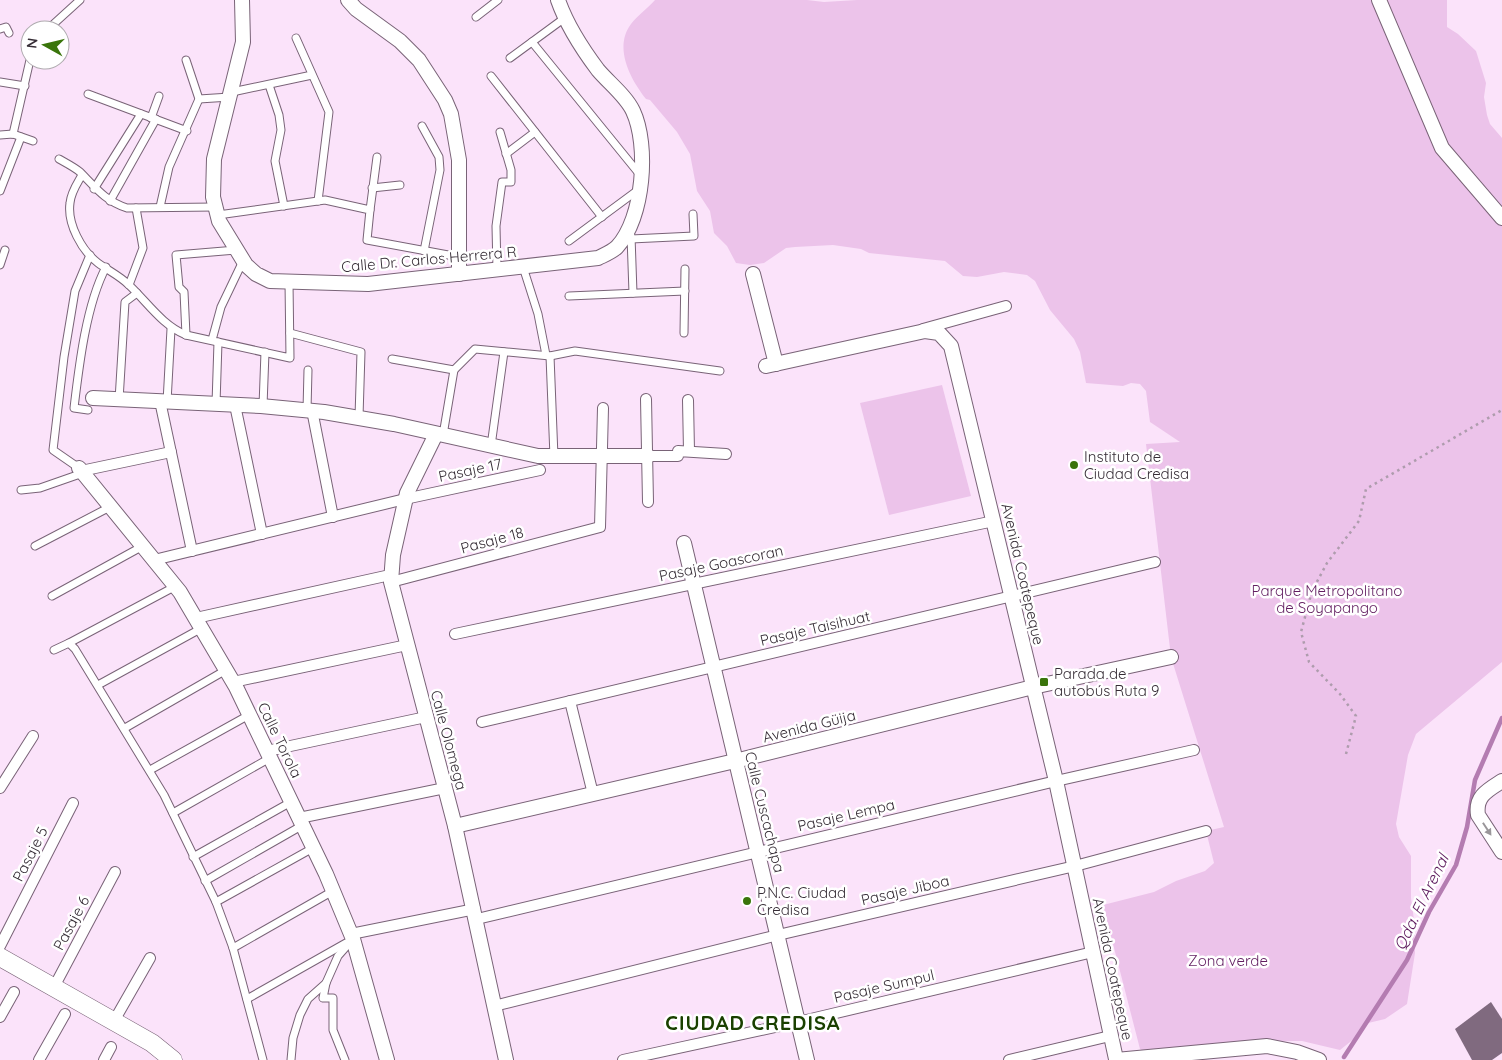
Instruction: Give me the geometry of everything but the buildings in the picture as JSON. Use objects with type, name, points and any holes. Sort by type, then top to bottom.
[{"type":"street","name":"Calle Dr. Carlos Herrera R","points":[[242,0],[243,42],[214,159],[213,197],[217,211],[240,255],[256,274],[270,281],[368,284],[523,268],[598,258],[616,248],[628,232],[640,184],[642,143],[633,110],[597,68],[558,0]]},
{"type":"street","points":[[348,0],[356,9],[400,41],[419,60],[451,114],[459,160],[459,274]]},
{"type":"street","points":[[1379,0],[1442,148],[1502,218]]},
{"type":"street","name":"Avenida Coatepeque","points":[[753,274],[771,365],[925,331],[939,333],[952,346],[1056,781],[1116,1060],[1267,1046],[1297,1052],[1319,1060]]},
{"type":"street","points":[[902,335],[1006,306]]},
{"type":"street","points":[[91,404],[119,400],[263,406],[310,410],[359,418],[524,454],[554,458],[678,456],[678,451],[726,454]]},
{"type":"street","points":[[646,400],[648,502]]},
{"type":"street","points":[[688,400],[689,451]]},
{"type":"street","points":[[163,402],[171,452],[192,551]]},
{"type":"street","points":[[235,405],[262,534]]},
{"type":"street","points":[[603,408],[603,457]]},
{"type":"street","points":[[310,410],[333,517]]},
{"type":"street","name":"Calle Olomega","points":[[439,435],[413,479],[405,499],[390,579],[455,826],[476,914],[506,1060]]},
{"type":"street","points":[[81,471],[171,452]]},
{"type":"street","name":"Pasaje 18","points":[[199,623],[390,579],[600,527],[603,457]]},
{"type":"street","name":"Pasaje 17","points":[[154,560],[405,499],[540,470]]},
{"type":"street","name":"Calle Torola","points":[[81,471],[176,586],[233,682],[314,848],[352,937],[387,1060]]},
{"type":"street","name":"Pasaje Goascoran","points":[[454,634],[994,521]]},
{"type":"street","name":"Calle Cuscachapa","points":[[684,543],[807,1060]]},
{"type":"street","name":"Pasaje Taisihuat","points":[[482,722],[1155,562]]},
{"type":"street","points":[[233,682],[407,646]]},
{"type":"street","name":"Avenida Güija","points":[[455,826],[735,761],[1033,687],[1171,657]]},
{"type":"street","points":[[570,702],[593,794]]},
{"type":"street","points":[[269,755],[426,717]]},
{"type":"street","points":[[0,788],[33,736]]},
{"type":"street","name":"Pasaje Lempa","points":[[352,937],[476,914],[758,852],[1194,750]]},
{"type":"street","points":[[1502,781],[1484,792],[1480,797],[1477,808],[1478,815],[1502,852]]},
{"type":"street","points":[[301,822],[445,788]]},
{"type":"street","name":"Pasaje 5","points":[[0,946],[73,803]]},
{"type":"street","name":"Pasaje Jiboa","points":[[494,1006],[778,935],[1075,866],[1206,831]]},
{"type":"street","name":"Pasaje 6","points":[[54,987],[115,872]]},
{"type":"street","name":"Pasaje Sumpul","points":[[623,1060],[798,1022],[1092,952]]},
{"type":"street","points":[[0,957],[152,1043],[173,1060]]},
{"type":"street","points":[[114,1021],[150,958]]},
{"type":"street","points":[[0,1017],[14,992]]},
{"type":"street","points":[[39,1060],[65,1014]]},
{"type":"street","points":[[1009,1060],[1110,1036]]},
{"type":"street","points":[[104,1060],[111,1047]]},
{"type":"lane","points":[[58,20],[80,0]]},
{"type":"lane","points":[[476,17],[498,0]]},
{"type":"lane","points":[[510,58],[566,16]]},
{"type":"lane","points":[[0,29],[6,27],[9,33]]},
{"type":"lane","points":[[296,38],[329,112],[318,201]]},
{"type":"lane","points":[[532,42],[640,184],[602,217],[569,241]]},
{"type":"lane","points":[[160,206],[169,167],[187,131],[199,99],[186,60]]},
{"type":"lane","points":[[13,134],[28,70]]},
{"type":"lane","points":[[199,99],[312,76]]},
{"type":"lane","points":[[491,76],[602,217]]},
{"type":"lane","points":[[0,82],[25,86]]},
{"type":"lane","points":[[269,84],[279,115],[281,130],[275,161],[284,206]]},
{"type":"lane","points":[[88,94],[187,131]]},
{"type":"lane","points":[[110,201],[153,118],[158,96]]},
{"type":"lane","points":[[94,189],[141,114]]},
{"type":"lane","points":[[422,126],[439,157],[440,170],[424,251]]},
{"type":"lane","points":[[497,270],[496,226],[502,182],[511,182],[511,170],[500,132]]},
{"type":"lane","points":[[506,154],[534,132]]},
{"type":"lane","points":[[0,135],[13,134],[33,141]]},
{"type":"lane","points":[[0,191],[21,137]]},
{"type":"lane","points":[[377,157],[367,240],[459,257]]},
{"type":"lane","points":[[59,159],[82,175],[94,189],[110,201],[127,208],[160,206],[217,211],[284,206],[324,200],[370,210]]},
{"type":"lane","points":[[82,175],[69,204],[75,231],[85,250],[129,285],[171,329],[186,335],[290,358],[289,282]]},
{"type":"lane","points":[[372,188],[400,186]]},
{"type":"lane","points":[[129,285],[143,248],[136,208]]},
{"type":"lane","points":[[631,239],[694,236],[694,214]]},
{"type":"lane","points":[[631,224],[633,293]]},
{"type":"lane","points":[[0,265],[5,250]]},
{"type":"lane","points":[[81,471],[53,450],[65,350],[75,291],[90,255]]},
{"type":"lane","points":[[186,335],[184,292],[179,287],[176,255],[240,255],[221,307],[215,341],[216,404]]},
{"type":"lane","points":[[91,404],[74,408],[88,316],[106,268]]},
{"type":"lane","points":[[523,268],[538,314],[548,355],[554,458]]},
{"type":"lane","points":[[684,333],[685,269]]},
{"type":"lane","points":[[568,296],[685,291]]},
{"type":"lane","points":[[119,400],[124,302],[137,293]]},
{"type":"lane","points":[[163,402],[171,329]]},
{"type":"lane","points":[[290,333],[361,352],[359,418]]},
{"type":"lane","points":[[439,435],[454,370],[475,349],[548,355],[574,351],[720,371]]},
{"type":"lane","points":[[263,406],[265,352]]},
{"type":"lane","points":[[490,447],[504,352]]},
{"type":"lane","points":[[392,359],[454,370]]},
{"type":"lane","points":[[308,370],[310,410]]},
{"type":"lane","points":[[21,490],[40,488],[81,471]]},
{"type":"lane","points":[[35,546],[110,507]]},
{"type":"lane","points":[[52,596],[142,546]]},
{"type":"lane","points":[[54,650],[176,586]]},
{"type":"lane","points":[[98,685],[199,623]]},
{"type":"lane","points":[[70,643],[85,662],[150,770],[216,902],[233,948],[263,1060]]},
{"type":"lane","points":[[125,728],[226,669]]},
{"type":"lane","points":[[150,770],[249,715]]},
{"type":"lane","points":[[173,813],[269,755]]},
{"type":"lane","points":[[193,857],[291,802]]},
{"type":"lane","points":[[205,881],[301,822]]},
{"type":"lane","points":[[216,902],[314,848]]},
{"type":"lane","points":[[233,948],[333,891]]},
{"type":"lane","points":[[345,1060],[333,1030],[333,998],[323,998],[326,983],[338,956],[352,937]]},
{"type":"lane","points":[[247,999],[352,937]]},
{"type":"lane","points":[[291,1060],[293,1038],[300,1015],[308,999],[326,983]]},
{"type":"path","points":[[1346,754],[1356,716],[1340,694],[1309,662],[1301,632],[1312,591],[1327,563],[1359,521],[1366,489],[1502,410]]},
{"type":"green space","points":[[655,0],[807,0],[824,2],[857,0],[1447,0],[1447,27],[1458,34],[1476,51],[1486,83],[1484,97],[1487,115],[1490,124],[1502,138],[1502,662],[1416,734],[1408,755],[1396,824],[1399,837],[1411,856],[1411,898],[1415,953],[1407,1004],[1385,1019],[1364,1024],[1355,1038],[1340,1050],[1302,1041],[1143,1051],[1140,1049],[1103,905],[1154,892],[1176,881],[1205,871],[1214,863],[1206,831],[1224,827],[1171,657],[1146,444],[1180,442],[1150,422],[1146,391],[1140,384],[1131,383],[1123,386],[1086,383],[1080,352],[1074,339],[1050,310],[1035,281],[1027,275],[1004,272],[977,277],[963,276],[945,261],[869,253],[861,249],[833,245],[786,248],[764,263],[750,265],[736,263],[727,246],[714,233],[710,211],[697,191],[690,154],[677,132],[640,91],[626,63],[624,43],[626,33],[633,21]]},
{"type":"green space","points":[[942,385],[971,496],[889,515],[860,403]]},
{"type":"waterway","name":"Qda. El Arenal","points":[[1344,1057],[1407,960],[1429,912],[1456,865],[1467,827],[1475,780],[1502,718]]},
{"type":"place","name":"Instituto de Ciudad Credisa","points":[[1074,465]]},
{"type":"place","name":"Parada de autobús Ruta 9","points":[[1044,682]]},
{"type":"place","name":"P.N.C. Ciudad Credisa","points":[[747,901]]},
{"type":"district","name":"CIUDAD CREDISA","points":[[753,1022]]},
{"type":"park label","name":"Parque Metropolitano de Soyapango","points":[[1327,598]]},
{"type":"park label","name":"Zona verde","points":[[1228,960]]}]
